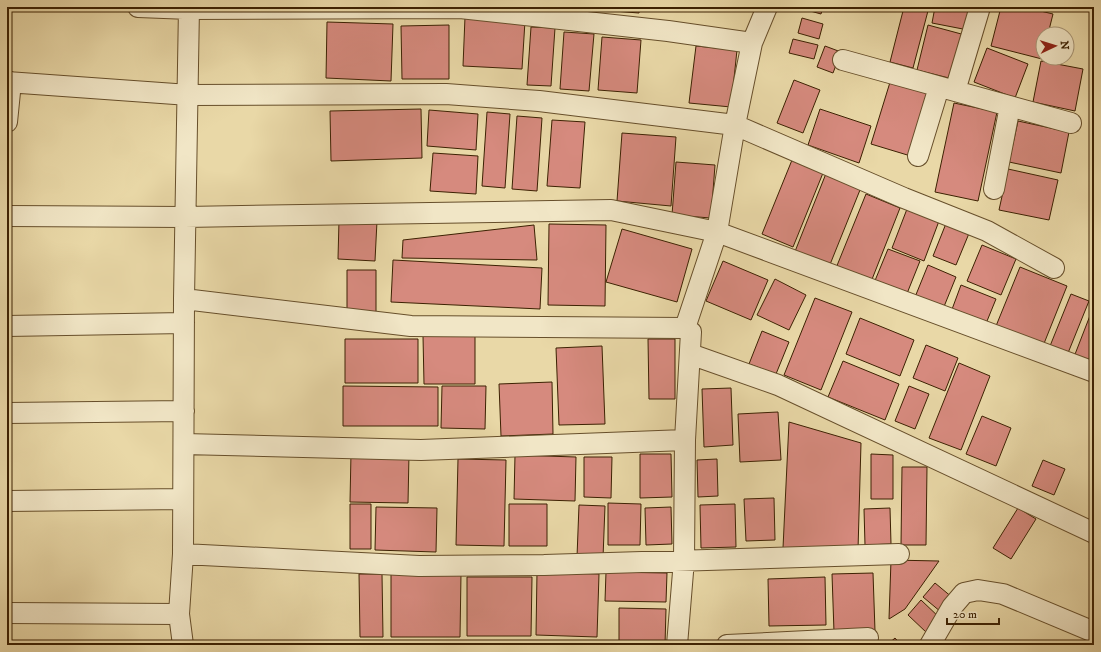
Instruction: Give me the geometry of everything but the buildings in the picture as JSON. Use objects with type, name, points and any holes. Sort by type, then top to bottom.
[{"type":"street","points":[[138,7],[460,7],[668,31],[752,43]]},
{"type":"street","points":[[685,328],[717,232],[734,125],[752,43],[767,7]]},
{"type":"street","points":[[918,156],[980,7]]},
{"type":"street","points":[[183,645],[179,614],[183,554],[184,299],[189,95],[189,8]]},
{"type":"street","points":[[843,60],[1071,123]]},
{"type":"street","points":[[7,122],[9,82],[189,95],[446,94],[539,101],[734,125],[904,198],[987,231],[1054,268]]},
{"type":"street","points":[[994,190],[1010,106]]},
{"type":"street","points":[[7,216],[185,216],[611,210],[717,232],[1094,372]]},
{"type":"street","points":[[184,299],[412,326],[685,328],[691,332],[685,440],[684,560],[677,645]]},
{"type":"street","points":[[7,326],[184,323]]},
{"type":"street","points":[[690,354],[778,385],[1094,533]]},
{"type":"street","points":[[7,413],[184,410]]},
{"type":"street","points":[[184,444],[421,450],[685,440]]},
{"type":"street","points":[[7,501],[183,500]]},
{"type":"street","points":[[183,554],[419,566],[544,565],[899,554]]},
{"type":"street","points":[[930,645],[952,607],[964,593],[978,590],[1003,594],[1094,632]]},
{"type":"street","points":[[7,613],[179,614]]},
{"type":"street","points":[[727,645],[868,638]]}]
